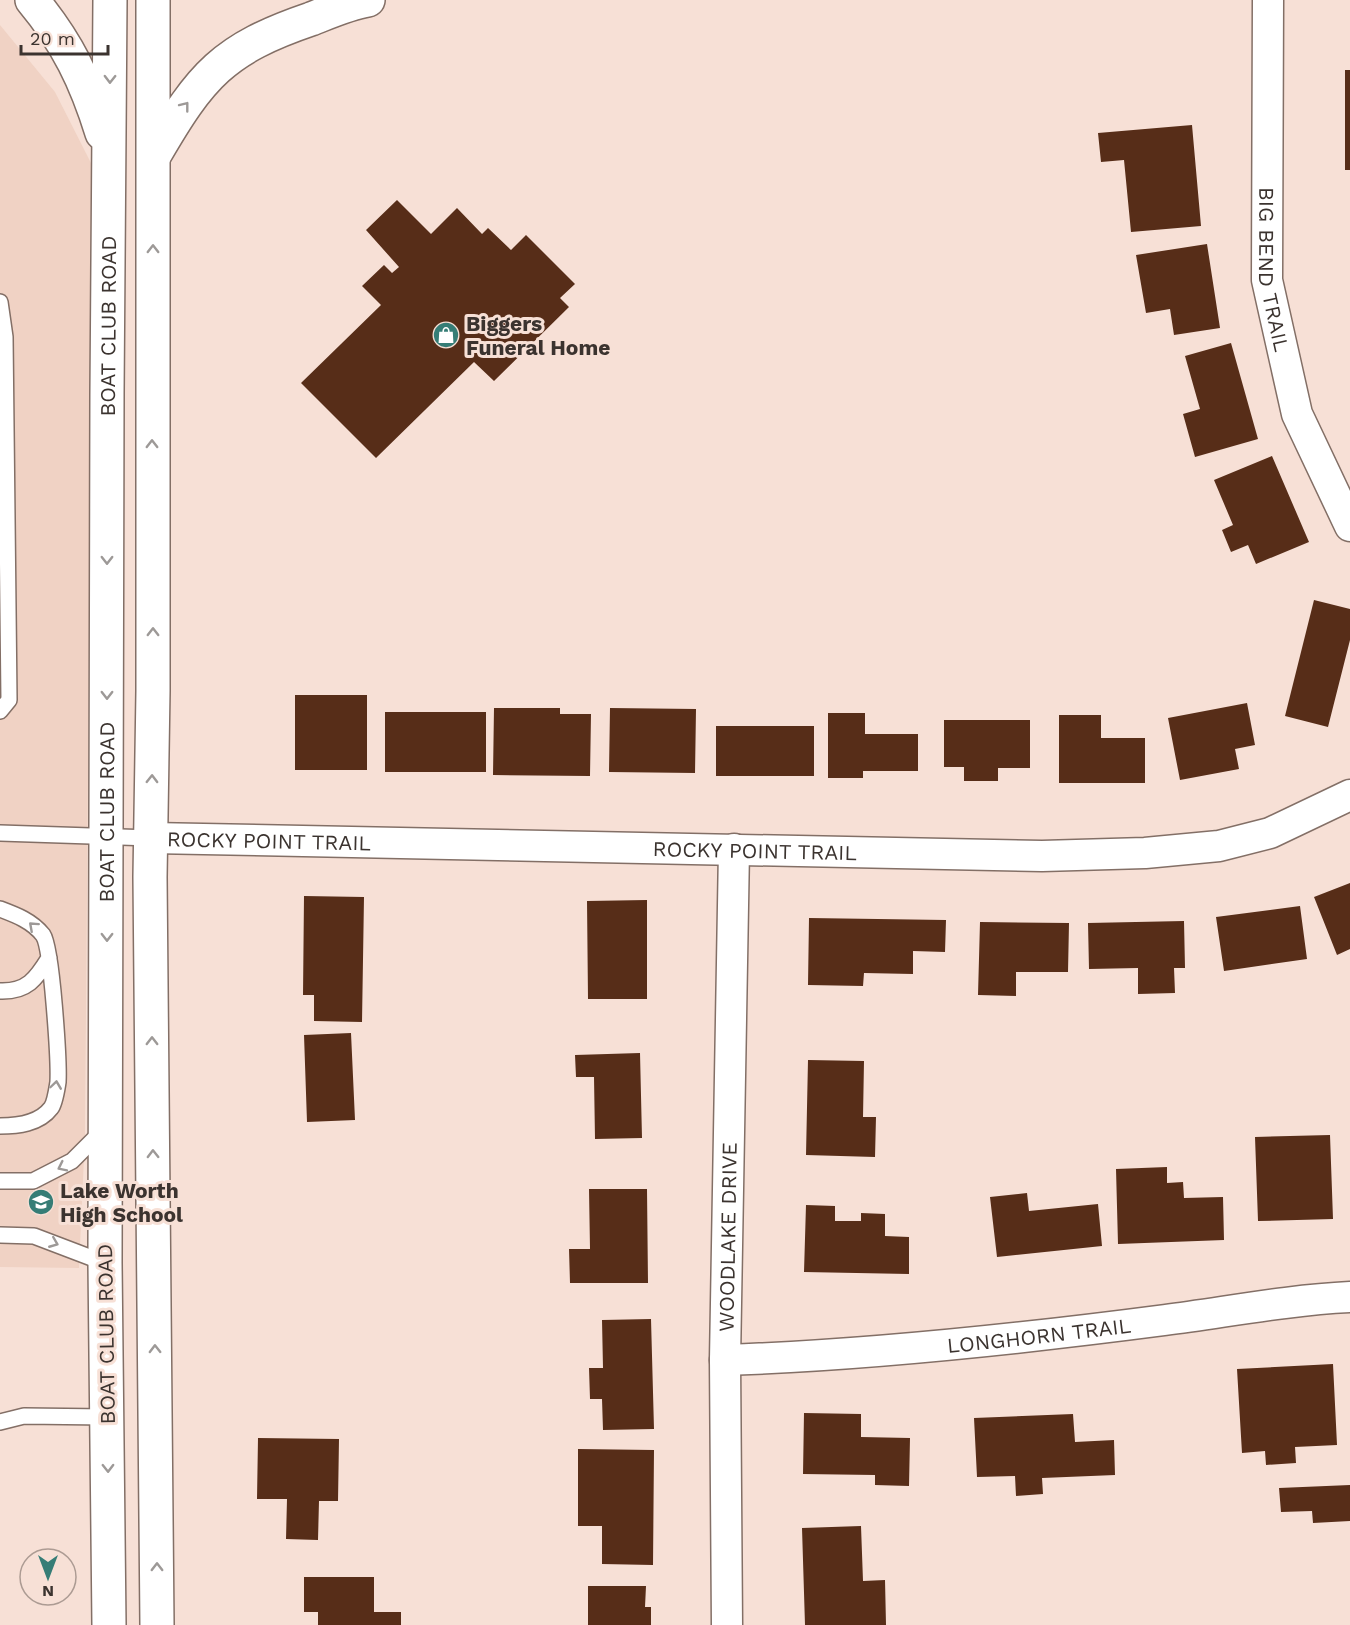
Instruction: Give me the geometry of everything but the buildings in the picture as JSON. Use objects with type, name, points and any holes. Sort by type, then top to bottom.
[{"type":"main road","points":[[32,0],[57,30],[76,63],[109,155]]},
{"type":"main road","name":"BOAT CLUB ROAD","points":[[109,1625],[105,1128],[111,0]]},
{"type":"main road","name":"BOAT CLUB ROAD","points":[[153,0],[151,838],[157,1625]]},
{"type":"main road","points":[[154,155],[180,111],[216,66],[232,54],[268,33],[368,0]]},
{"type":"street","name":"BIG BEND TRAIL","points":[[1268,0],[1267,280],[1297,414],[1350,526]]},
{"type":"street","name":"ROCKY POINT TRAIL","points":[[151,838],[1042,856],[1145,853],[1219,846],[1270,832],[1350,795]]},
{"type":"street","name":"WOODLAKE DRIVE","points":[[727,1625],[725,1360],[734,849]]},
{"type":"street","name":"LONGHORN TRAIL","points":[[725,1360],[805,1357],[962,1344],[1166,1320],[1301,1299],[1350,1297]]},
{"type":"lane","points":[[0,302],[9,700],[0,711]]},
{"type":"lane","points":[[0,833],[151,838]]},
{"type":"lane","points":[[0,909],[23,917],[44,936],[49,958],[58,1083],[51,1108],[38,1118],[18,1126],[0,1126]]},
{"type":"lane","points":[[0,991],[13,992],[36,980],[49,958]]},
{"type":"lane","points":[[0,1181],[33,1181],[53,1171],[72,1161],[105,1128]]},
{"type":"lane","points":[[0,1235],[34,1236],[105,1263]]},
{"type":"lane","points":[[0,1422],[24,1416],[107,1417]]},
{"type":"shaded area","points":[[0,25],[55,92],[93,167],[85,1136],[79,1268],[0,1267]]},
{"type":"place","name":"Biggers Funeral Home","points":[[446,335]]},
{"type":"place","name":"Lake Worth High School","points":[[41,1202]]}]
